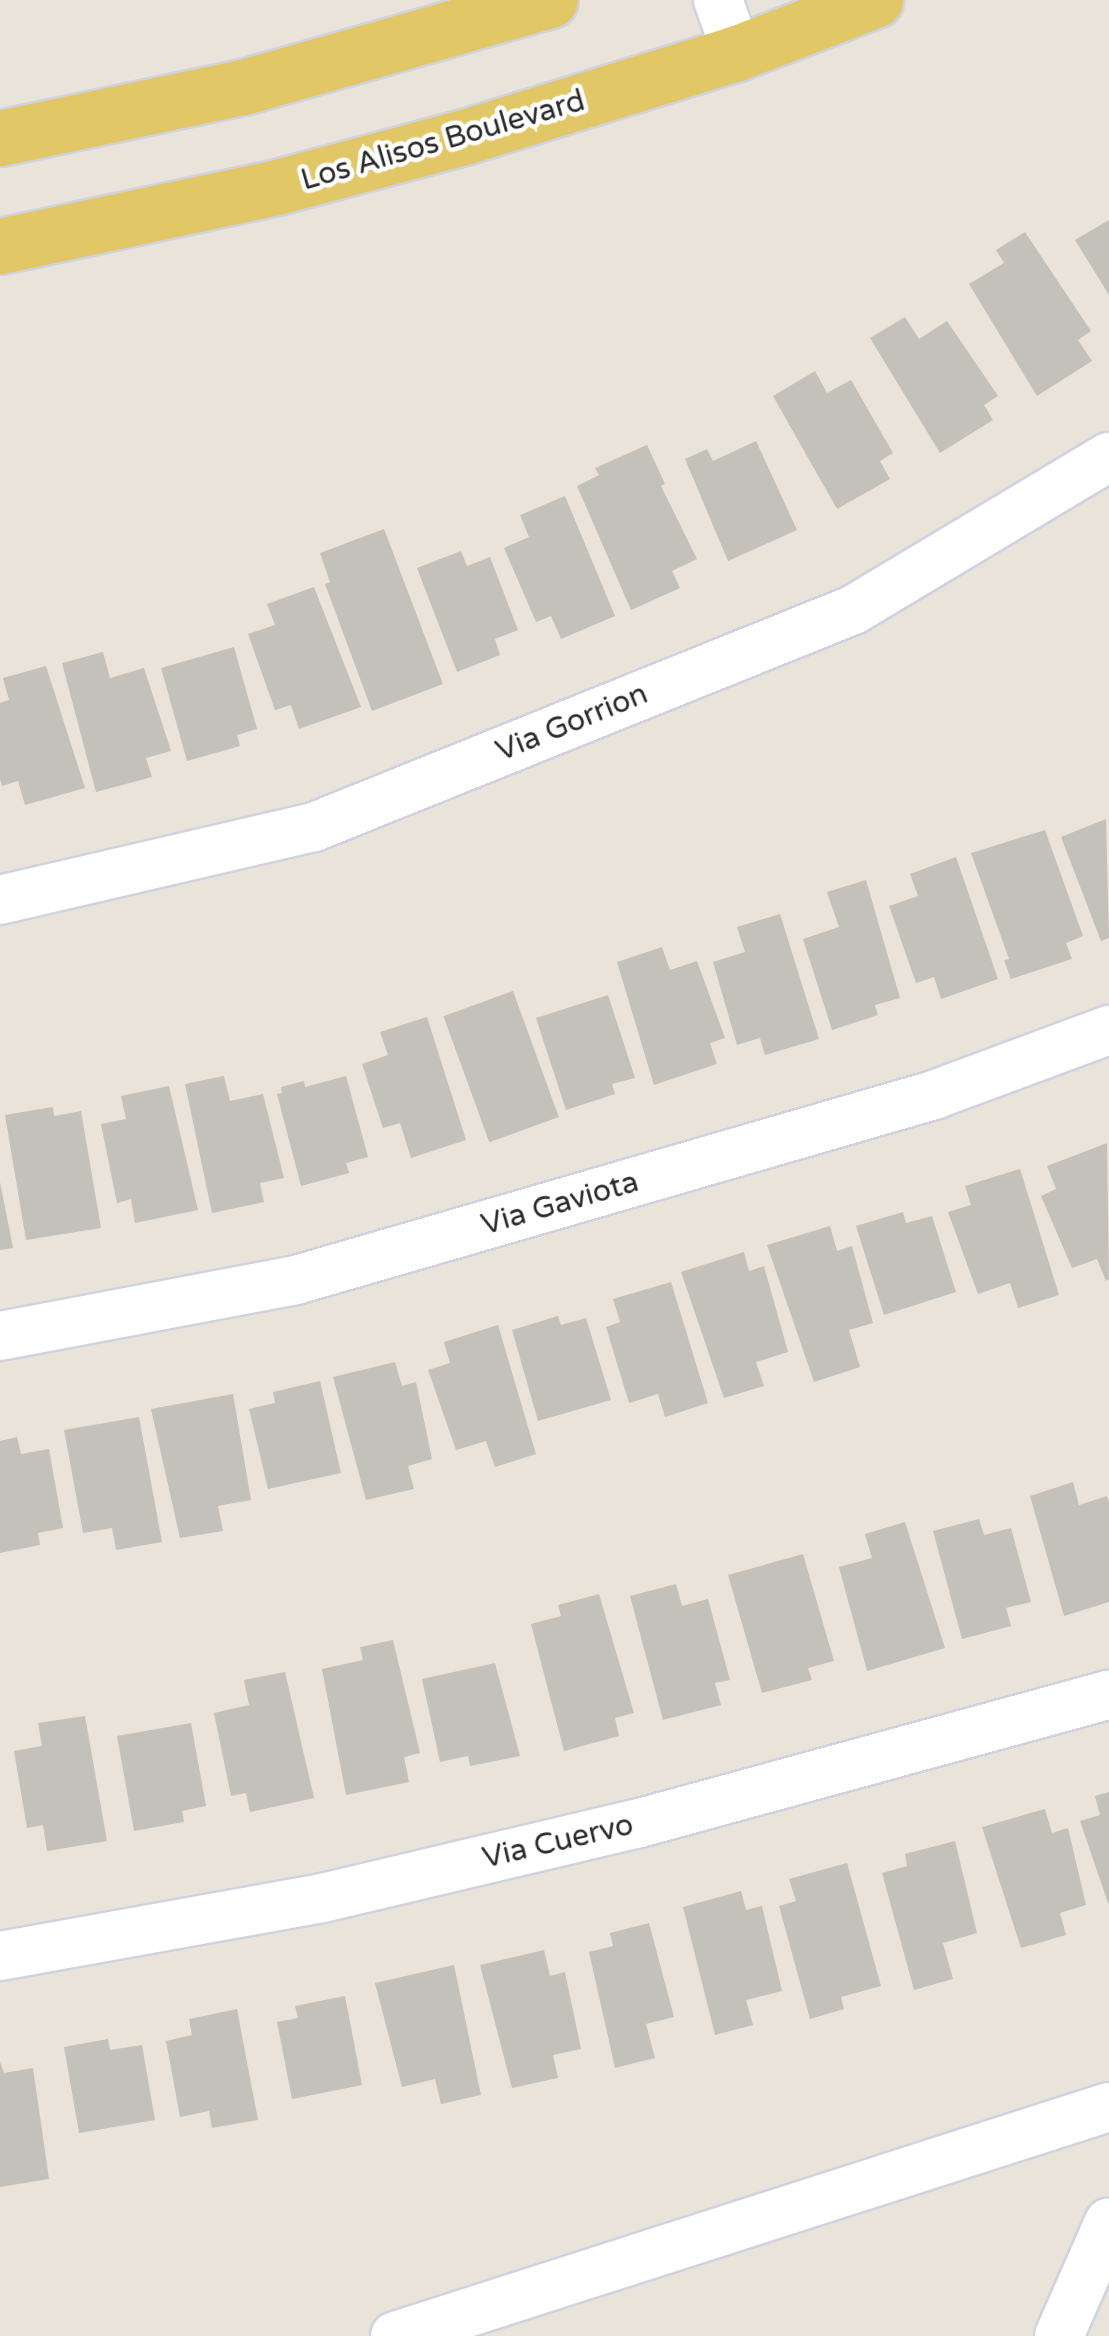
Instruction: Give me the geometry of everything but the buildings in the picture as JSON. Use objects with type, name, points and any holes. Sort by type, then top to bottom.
[{"type":"main road","points":[[0,138],[280,77],[550,0]]},
{"type":"main road","name":"Los Alisos Boulevard","points":[[0,246],[326,175],[572,106],[737,53],[875,0]]},
{"type":"street","points":[[718,0],[737,53]]},
{"type":"street","name":"Via Gorrion","points":[[0,900],[314,828],[853,610],[1109,457]]},
{"type":"street","name":"Via Gaviota","points":[[0,1336],[296,1280],[934,1095],[1109,1030]]},
{"type":"street","name":"Via Cuervo","points":[[0,1956],[322,1898],[636,1824],[1109,1695]]},
{"type":"street","points":[[395,2336],[1108,2112]]},
{"type":"street","points":[[1059,2336],[1109,2222]]}]
